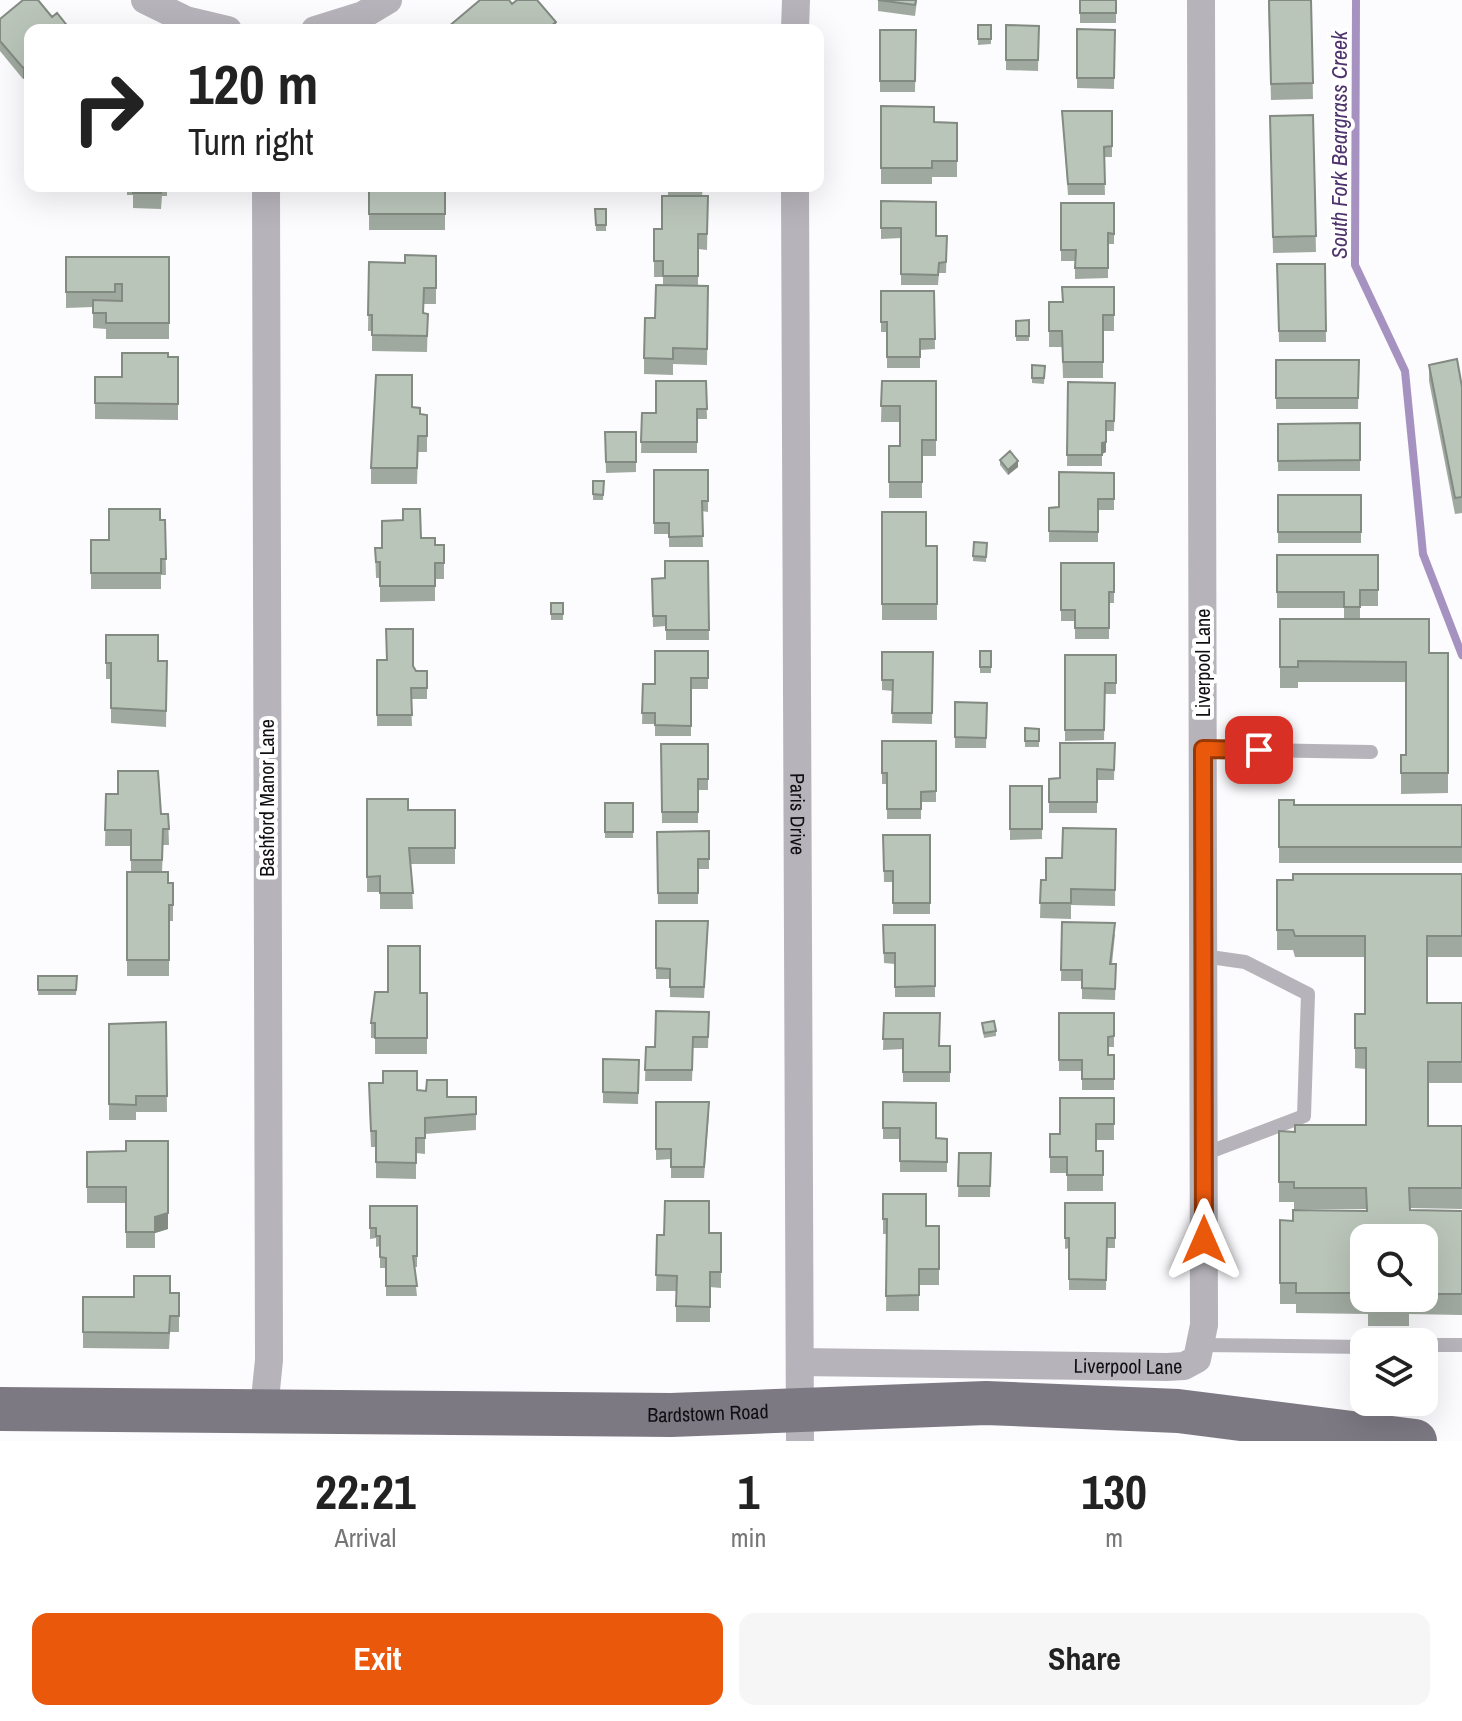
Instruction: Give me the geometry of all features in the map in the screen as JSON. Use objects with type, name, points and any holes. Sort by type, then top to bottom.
[{"type":"main road","name":"Bardstown Road","points":[[0,1409],[671,1415],[799,1424],[986,1403],[1178,1411],[1356,1438],[1415,1441]]},
{"type":"main road","points":[[1058,1406],[1116,1441]]},
{"type":"street","points":[[145,0],[186,20],[203,24]]},
{"type":"street","points":[[334,24],[363,15],[388,0]]},
{"type":"street","points":[[795,24],[796,0]]},
{"type":"street","name":"Liverpool Lane","points":[[800,1362],[1167,1367],[1184,1366],[1197,1359],[1201,1345],[1204,1154],[1201,0]]},
{"type":"street","name":"Bashford Manor Lane","points":[[264,1409],[269,1360],[266,192]]},
{"type":"street","name":"Paris Drive","points":[[795,192],[799,1424]]},
{"type":"lane","points":[[1203,749],[1371,752]]},
{"type":"lane","points":[[1203,956],[1245,962],[1308,994],[1304,1116],[1204,1154]]},
{"type":"lane","points":[[1201,1345],[1350,1347]]},
{"type":"lane","points":[[1438,1345],[1462,1345]]},
{"type":"building","points":[[23,0],[38,0],[52,17],[57,13],[66,24],[24,24],[23,68],[0,41],[0,19]]},
{"type":"building","points":[[480,0],[509,0],[512,4],[517,0],[537,0],[556,22],[554,24],[452,24]]},
{"type":"building","points":[[878,0],[916,0],[915,5]]},
{"type":"building","points":[[1080,0],[1116,0],[1116,13],[1080,13]]},
{"type":"building","points":[[1269,0],[1311,0],[1313,83],[1271,84]]},
{"type":"building","points":[[978,25],[991,25],[991,39],[978,39]]},
{"type":"building","points":[[1006,25],[1039,26],[1038,60],[1006,60]]},
{"type":"building","points":[[1077,29],[1115,30],[1114,78],[1077,78]]},
{"type":"building","points":[[880,30],[916,30],[915,81],[880,81]]},
{"type":"building","points":[[881,106],[934,107],[934,122],[957,123],[957,161],[932,161],[932,168],[881,168]]},
{"type":"building","points":[[1062,111],[1112,111],[1112,146],[1104,147],[1105,184],[1068,184]]},
{"type":"building","points":[[1313,115],[1316,236],[1273,237],[1270,116]]},
{"type":"building","points":[[369,192],[445,192],[445,214],[369,214]]},
{"type":"building","points":[[662,196],[708,196],[707,234],[698,234],[698,276],[663,276],[663,261],[654,261],[654,229],[662,229]]},
{"type":"building","points":[[881,201],[936,202],[936,236],[947,236],[946,262],[939,263],[938,275],[901,274],[901,228],[881,228]]},
{"type":"building","points":[[1061,203],[1114,203],[1114,234],[1108,233],[1108,268],[1075,268],[1076,250],[1061,250]]},
{"type":"building","points":[[595,209],[606,209],[606,225],[596,225]]},
{"type":"building","points":[[405,255],[436,256],[436,288],[424,288],[423,313],[428,314],[427,336],[372,335],[372,315],[368,315],[369,262],[405,263]]},
{"type":"building","points":[[66,257],[169,257],[169,323],[106,323],[106,313],[93,313],[93,300],[122,301],[122,284],[115,284],[115,292],[66,292]]},
{"type":"building","points":[[1277,264],[1325,264],[1326,331],[1279,331]]},
{"type":"building","points":[[656,285],[708,286],[707,349],[673,348],[673,359],[644,358],[645,318],[655,318]]},
{"type":"building","points":[[1062,287],[1114,287],[1114,315],[1103,315],[1103,362],[1063,362],[1062,331],[1049,331],[1049,302],[1063,302]]},
{"type":"building","points":[[881,291],[934,291],[935,339],[920,339],[920,357],[887,357],[887,322],[881,322]]},
{"type":"building","points":[[1029,320],[1029,336],[1016,336],[1016,321]]},
{"type":"building","points":[[122,353],[168,353],[168,357],[178,357],[178,404],[95,403],[95,377],[122,377]]},
{"type":"building","points":[[1457,359],[1462,387],[1462,497],[1455,498],[1429,365]]},
{"type":"building","points":[[1276,360],[1359,360],[1358,398],[1276,398]]},
{"type":"building","points":[[1032,365],[1045,366],[1044,378],[1032,378]]},
{"type":"building","points":[[376,375],[412,375],[412,407],[420,408],[420,414],[427,415],[427,436],[418,436],[417,468],[371,468]]},
{"type":"building","points":[[656,381],[706,381],[707,409],[697,409],[697,442],[641,442],[642,413],[656,413]]},
{"type":"building","points":[[882,381],[936,381],[936,440],[922,440],[922,482],[889,482],[889,446],[900,446],[900,406],[881,406]]},
{"type":"building","points":[[1068,382],[1115,383],[1114,421],[1106,421],[1106,442],[1102,443],[1102,455],[1067,455]]},
{"type":"building","points":[[1360,423],[1360,460],[1278,461],[1278,424]]},
{"type":"building","points":[[605,432],[636,432],[636,462],[606,462]]},
{"type":"building","points":[[1010,451],[1018,461],[1008,470],[1000,460]]},
{"type":"building","points":[[654,470],[708,470],[708,501],[702,501],[703,536],[669,537],[669,523],[654,523]]},
{"type":"building","points":[[1059,472],[1114,473],[1114,499],[1098,499],[1098,532],[1049,531],[1049,508],[1059,507]]},
{"type":"building","points":[[593,481],[604,481],[603,495],[593,494]]},
{"type":"building","points":[[1278,495],[1361,495],[1361,532],[1278,532]]},
{"type":"building","points":[[109,509],[160,509],[160,520],[165,520],[166,559],[161,559],[161,573],[91,573],[91,540],[109,540]]},
{"type":"building","points":[[403,509],[420,509],[421,538],[435,538],[435,545],[444,545],[444,563],[435,563],[435,586],[380,586],[380,562],[376,562],[375,548],[382,548],[382,521],[403,520]]},
{"type":"building","points":[[882,512],[926,512],[926,546],[937,546],[937,604],[882,604]]},
{"type":"building","points":[[974,542],[987,543],[986,557],[973,556]]},
{"type":"building","points":[[1277,555],[1378,555],[1378,590],[1360,590],[1360,607],[1344,607],[1344,592],[1277,592]]},
{"type":"building","points":[[665,561],[708,561],[709,630],[666,630],[666,616],[653,616],[652,579],[665,578]]},
{"type":"building","points":[[1061,563],[1114,563],[1114,592],[1109,592],[1109,628],[1075,628],[1075,610],[1061,610]]},
{"type":"building","points":[[551,603],[563,603],[563,614],[551,614]]},
{"type":"building","points":[[1280,619],[1429,619],[1429,653],[1448,653],[1448,773],[1401,773],[1401,755],[1406,755],[1406,662],[1298,661],[1298,667],[1280,667]]},
{"type":"building","points":[[386,629],[413,629],[413,666],[416,671],[427,671],[427,688],[411,688],[412,715],[377,715],[377,660],[387,660]]},
{"type":"building","points":[[106,635],[158,635],[158,661],[167,661],[166,711],[111,708],[111,663],[106,663]]},
{"type":"building","points":[[655,651],[708,651],[708,678],[691,678],[691,726],[655,725],[655,713],[642,713],[643,684],[655,684]]},
{"type":"building","points":[[980,651],[991,651],[991,667],[980,667]]},
{"type":"building","points":[[882,652],[933,652],[932,713],[892,713],[893,680],[882,680]]},
{"type":"building","points":[[1065,655],[1116,655],[1116,683],[1105,683],[1104,730],[1065,730]]},
{"type":"building","points":[[955,702],[987,703],[986,738],[955,737]]},
{"type":"building","points":[[1025,728],[1039,729],[1039,741],[1025,741]]},
{"type":"building","points":[[882,741],[936,741],[936,791],[921,792],[921,809],[887,809],[887,773],[882,773]]},
{"type":"building","points":[[1060,743],[1115,743],[1114,770],[1097,769],[1097,802],[1049,802],[1049,779],[1060,778]]},
{"type":"building","points":[[661,744],[708,744],[708,779],[698,779],[698,812],[662,812]]},
{"type":"building","points":[[118,771],[158,771],[161,814],[168,814],[169,829],[163,829],[162,860],[131,860],[131,830],[105,830],[106,794],[118,794]]},
{"type":"building","points":[[1010,786],[1042,786],[1042,829],[1010,829]]},
{"type":"building","points":[[367,799],[408,799],[408,810],[455,810],[455,848],[409,848],[413,893],[380,893],[380,876],[367,877]]},
{"type":"building","points":[[1279,800],[1294,800],[1294,805],[1462,805],[1462,847],[1279,847]]},
{"type":"building","points":[[605,803],[633,803],[633,832],[605,832]]},
{"type":"building","points":[[1063,828],[1116,829],[1115,890],[1071,889],[1071,903],[1040,903],[1041,880],[1046,880],[1046,858],[1062,858]]},
{"type":"building","points":[[709,831],[709,859],[698,859],[698,893],[658,893],[657,832]]},
{"type":"building","points":[[883,835],[930,835],[930,903],[893,903],[893,871],[884,871]]},
{"type":"building","points":[[127,872],[168,872],[168,883],[173,883],[173,905],[169,905],[169,960],[127,960]]},
{"type":"building","points":[[1293,874],[1462,874],[1462,936],[1427,936],[1427,1003],[1462,1003],[1462,1062],[1428,1062],[1428,1126],[1462,1126],[1462,1188],[1409,1188],[1410,1210],[1462,1211],[1462,1294],[1438,1294],[1438,1224],[1350,1224],[1350,1293],[1296,1293],[1296,1283],[1280,1283],[1280,1220],[1293,1221],[1293,1210],[1367,1211],[1366,1188],[1294,1188],[1294,1182],[1279,1182],[1279,1131],[1295,1132],[1295,1125],[1366,1125],[1366,1048],[1355,1048],[1355,1014],[1365,1014],[1365,936],[1295,936],[1293,930],[1277,930],[1277,880],[1293,880]]},
{"type":"building","points":[[656,921],[708,921],[704,987],[670,987],[670,969],[656,968]]},
{"type":"building","points":[[1062,922],[1115,923],[1110,964],[1116,964],[1115,989],[1082,988],[1082,970],[1061,970]]},
{"type":"building","points":[[883,925],[935,925],[935,986],[895,987],[895,953],[884,953]]},
{"type":"building","points":[[388,946],[420,946],[420,993],[427,993],[427,1038],[375,1038],[375,1023],[371,1023],[375,992],[388,992]]},
{"type":"building","points":[[38,976],[77,976],[76,990],[38,990]]},
{"type":"building","points":[[656,1011],[709,1012],[708,1037],[693,1037],[692,1070],[645,1070],[646,1047],[655,1047]]},
{"type":"building","points":[[884,1013],[940,1013],[939,1046],[950,1046],[950,1072],[903,1072],[903,1039],[883,1039]]},
{"type":"building","points":[[1059,1013],[1114,1013],[1114,1036],[1108,1037],[1108,1055],[1114,1055],[1114,1079],[1082,1079],[1082,1060],[1059,1060]]},
{"type":"building","points":[[994,1021],[996,1031],[984,1033],[982,1023]]},
{"type":"building","points":[[166,1022],[167,1096],[136,1096],[136,1105],[109,1104],[109,1024]]},
{"type":"building","points":[[603,1059],[639,1060],[638,1093],[603,1092]]},
{"type":"building","points":[[383,1071],[417,1071],[417,1090],[426,1091],[427,1080],[447,1080],[447,1097],[476,1097],[476,1114],[425,1118],[425,1138],[416,1138],[416,1163],[376,1162],[376,1131],[371,1131],[369,1083],[383,1083]]},
{"type":"building","points":[[1060,1098],[1114,1098],[1114,1124],[1096,1124],[1096,1151],[1103,1151],[1103,1175],[1067,1175],[1067,1157],[1050,1157],[1050,1134],[1060,1134]]},
{"type":"building","points":[[656,1102],[709,1102],[704,1167],[671,1167],[671,1149],[656,1149]]},
{"type":"building","points":[[883,1102],[936,1103],[936,1138],[947,1139],[947,1162],[900,1161],[900,1128],[883,1128]]},
{"type":"building","points":[[126,1141],[168,1141],[168,1213],[155,1217],[155,1232],[126,1232],[126,1187],[87,1187],[87,1152],[126,1151]]},
{"type":"building","points":[[959,1153],[991,1153],[990,1186],[958,1186]]},
{"type":"building","points":[[883,1194],[926,1194],[926,1226],[939,1226],[939,1269],[919,1269],[919,1295],[886,1296],[887,1219],[883,1219]]},
{"type":"building","points":[[665,1201],[709,1201],[709,1233],[721,1233],[721,1272],[710,1272],[710,1307],[676,1306],[677,1276],[656,1275],[657,1235],[664,1235]]},
{"type":"building","points":[[1065,1203],[1115,1203],[1115,1238],[1107,1238],[1106,1280],[1069,1279]]},
{"type":"building","points":[[370,1206],[417,1206],[417,1256],[413,1256],[417,1286],[386,1286],[386,1258],[380,1257],[380,1236],[376,1236],[376,1228],[370,1228]]},
{"type":"building","points":[[134,1276],[170,1276],[170,1293],[179,1293],[179,1316],[170,1316],[169,1333],[83,1332],[83,1297],[134,1297]]},
{"type":"waterway","name":"South Fork Beargrass Creek","points":[[1356,0],[1355,265],[1405,371],[1423,554],[1462,655]]},
{"type":"route","points":[[1204,1240],[1203,749],[1259,750]]}]
